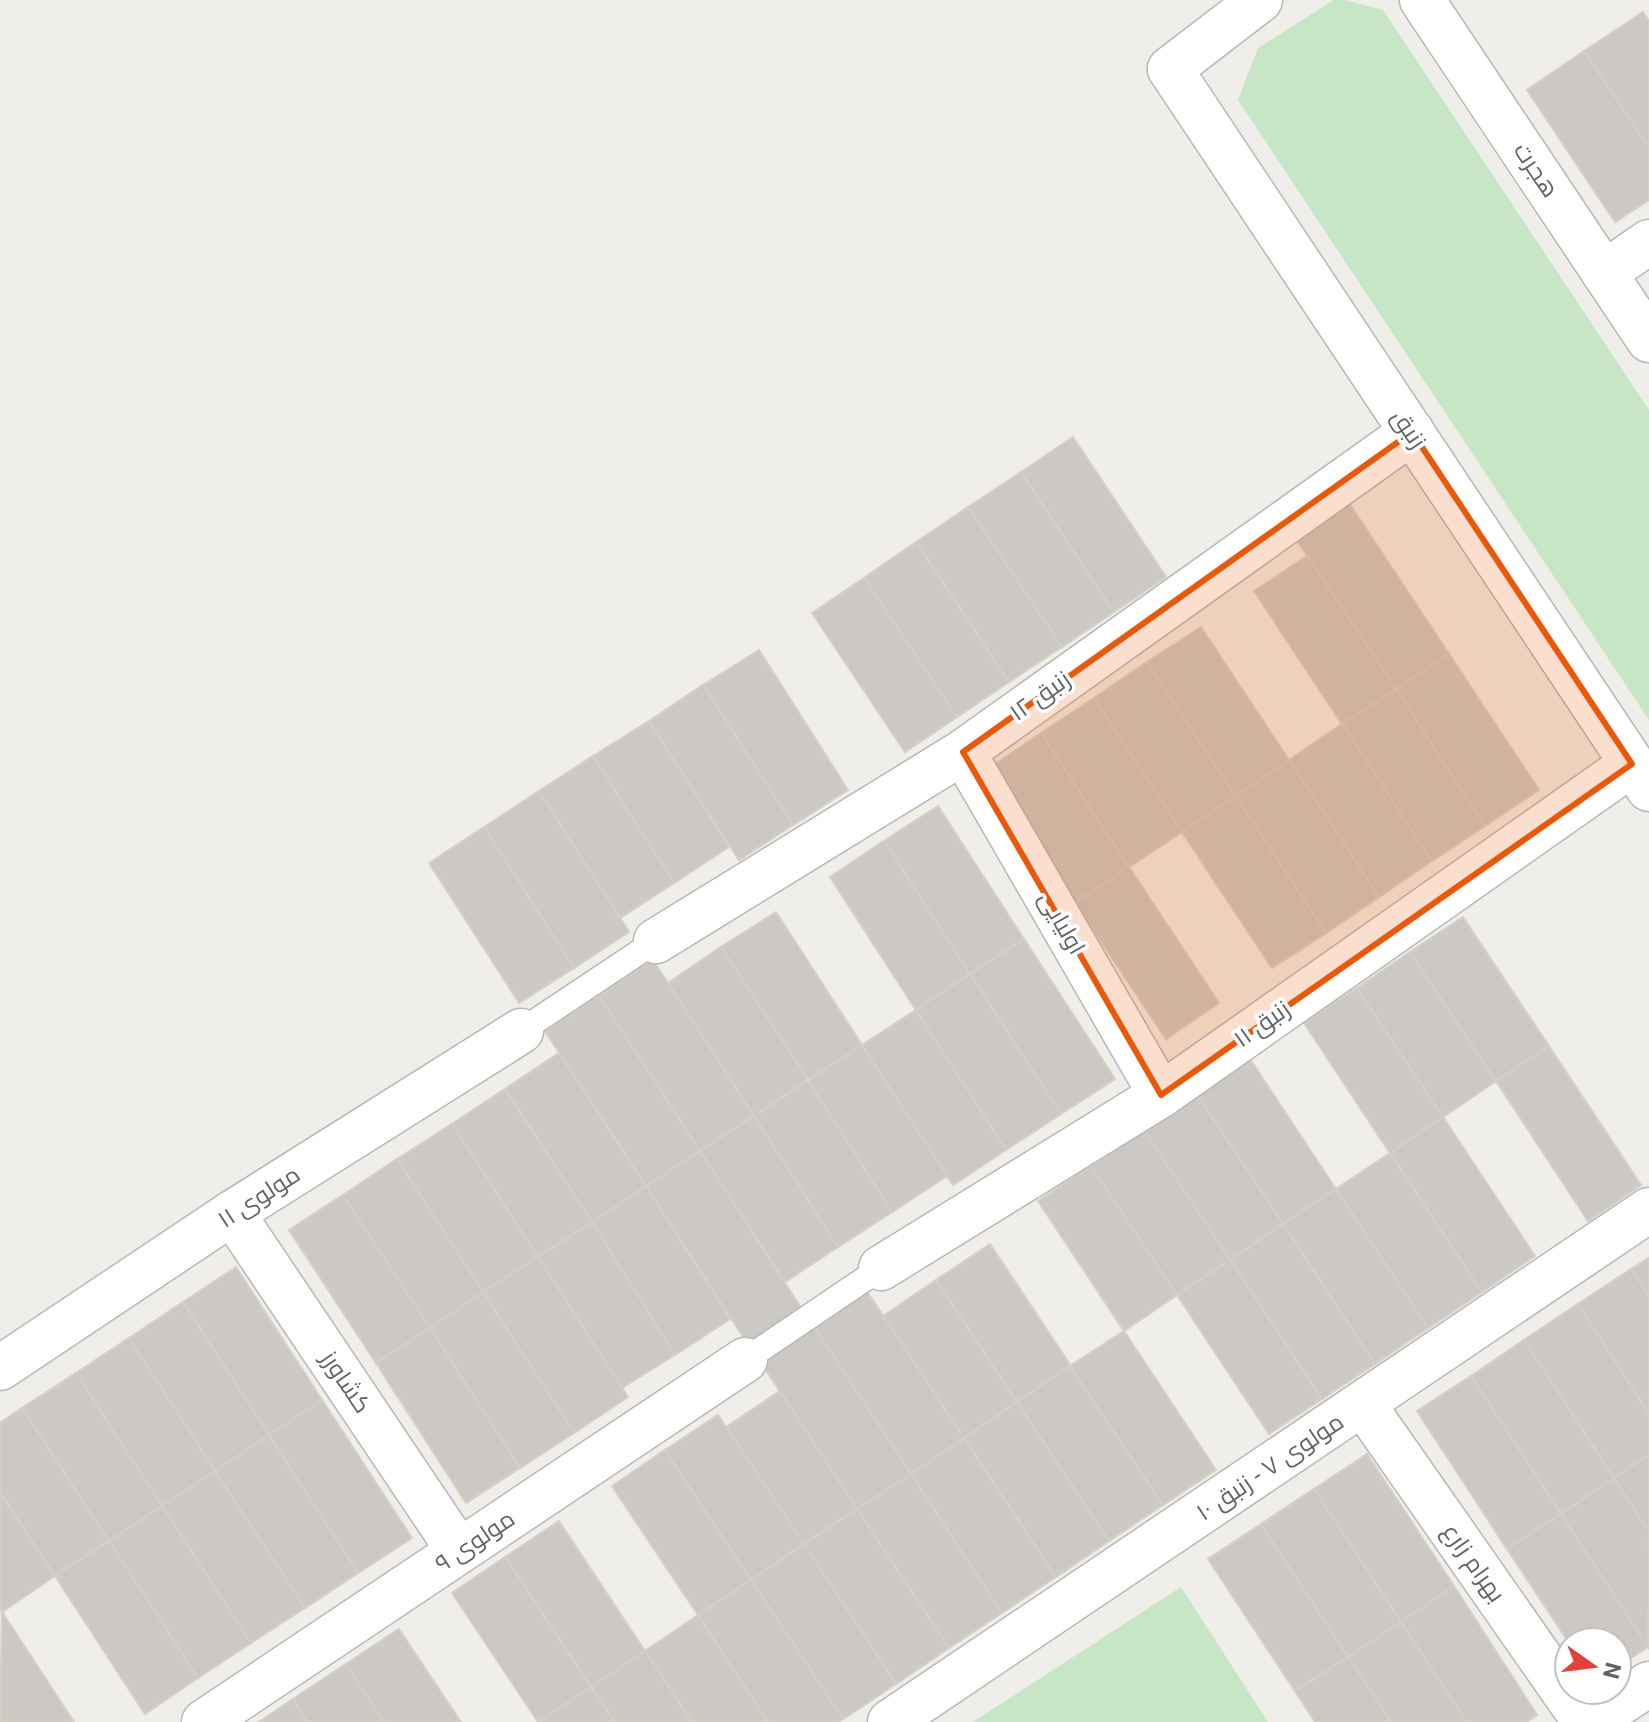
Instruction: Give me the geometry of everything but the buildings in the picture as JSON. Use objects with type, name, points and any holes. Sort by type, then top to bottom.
[{"type":"street","name":"زنبق","points":[[1260,0],[1170,69],[1641,776]]},
{"type":"street","name":"هجرت","points":[[1422,0],[1649,340]]},
{"type":"street","points":[[1604,273],[1649,242]]},
{"type":"street","name":"زنبق ۱۲","points":[[656,941],[963,752],[1412,432]]},
{"type":"street","name":"اولیایی","points":[[963,752],[1161,1095]]},
{"type":"street","name":"زنبق ۱۱","points":[[881,1268],[1161,1095],[1641,776]]},
{"type":"street","name":"مولوی ۱۱","points":[[0,1368],[232,1213],[521,1031]]},
{"type":"street","name":"مولوی ۷ - زنبق ۱۰","points":[[890,1722],[1649,1210]]},
{"type":"street","name":"کشاورز","points":[[232,1213],[459,1551]]},
{"type":"street","name":"مولوی ۹","points":[[204,1722],[745,1360]]},
{"type":"street","name":"بهرام زارع","points":[[1363,1404],[1585,1722]]},
{"type":"street","points":[[1591,1722],[1649,1684]]},
{"type":"lane","points":[[521,1031],[656,941]]},
{"type":"lane","points":[[745,1360],[881,1268]]},
{"type":"highlighted area","points":[[1412,432],[1632,764],[1161,1095],[963,752]]},
{"type":"green space","points":[[1334,0],[1383,10],[1649,410],[1649,720],[1238,100],[1258,48]]},
{"type":"green space","points":[[1181,1587],[1268,1722],[973,1722]]}]
